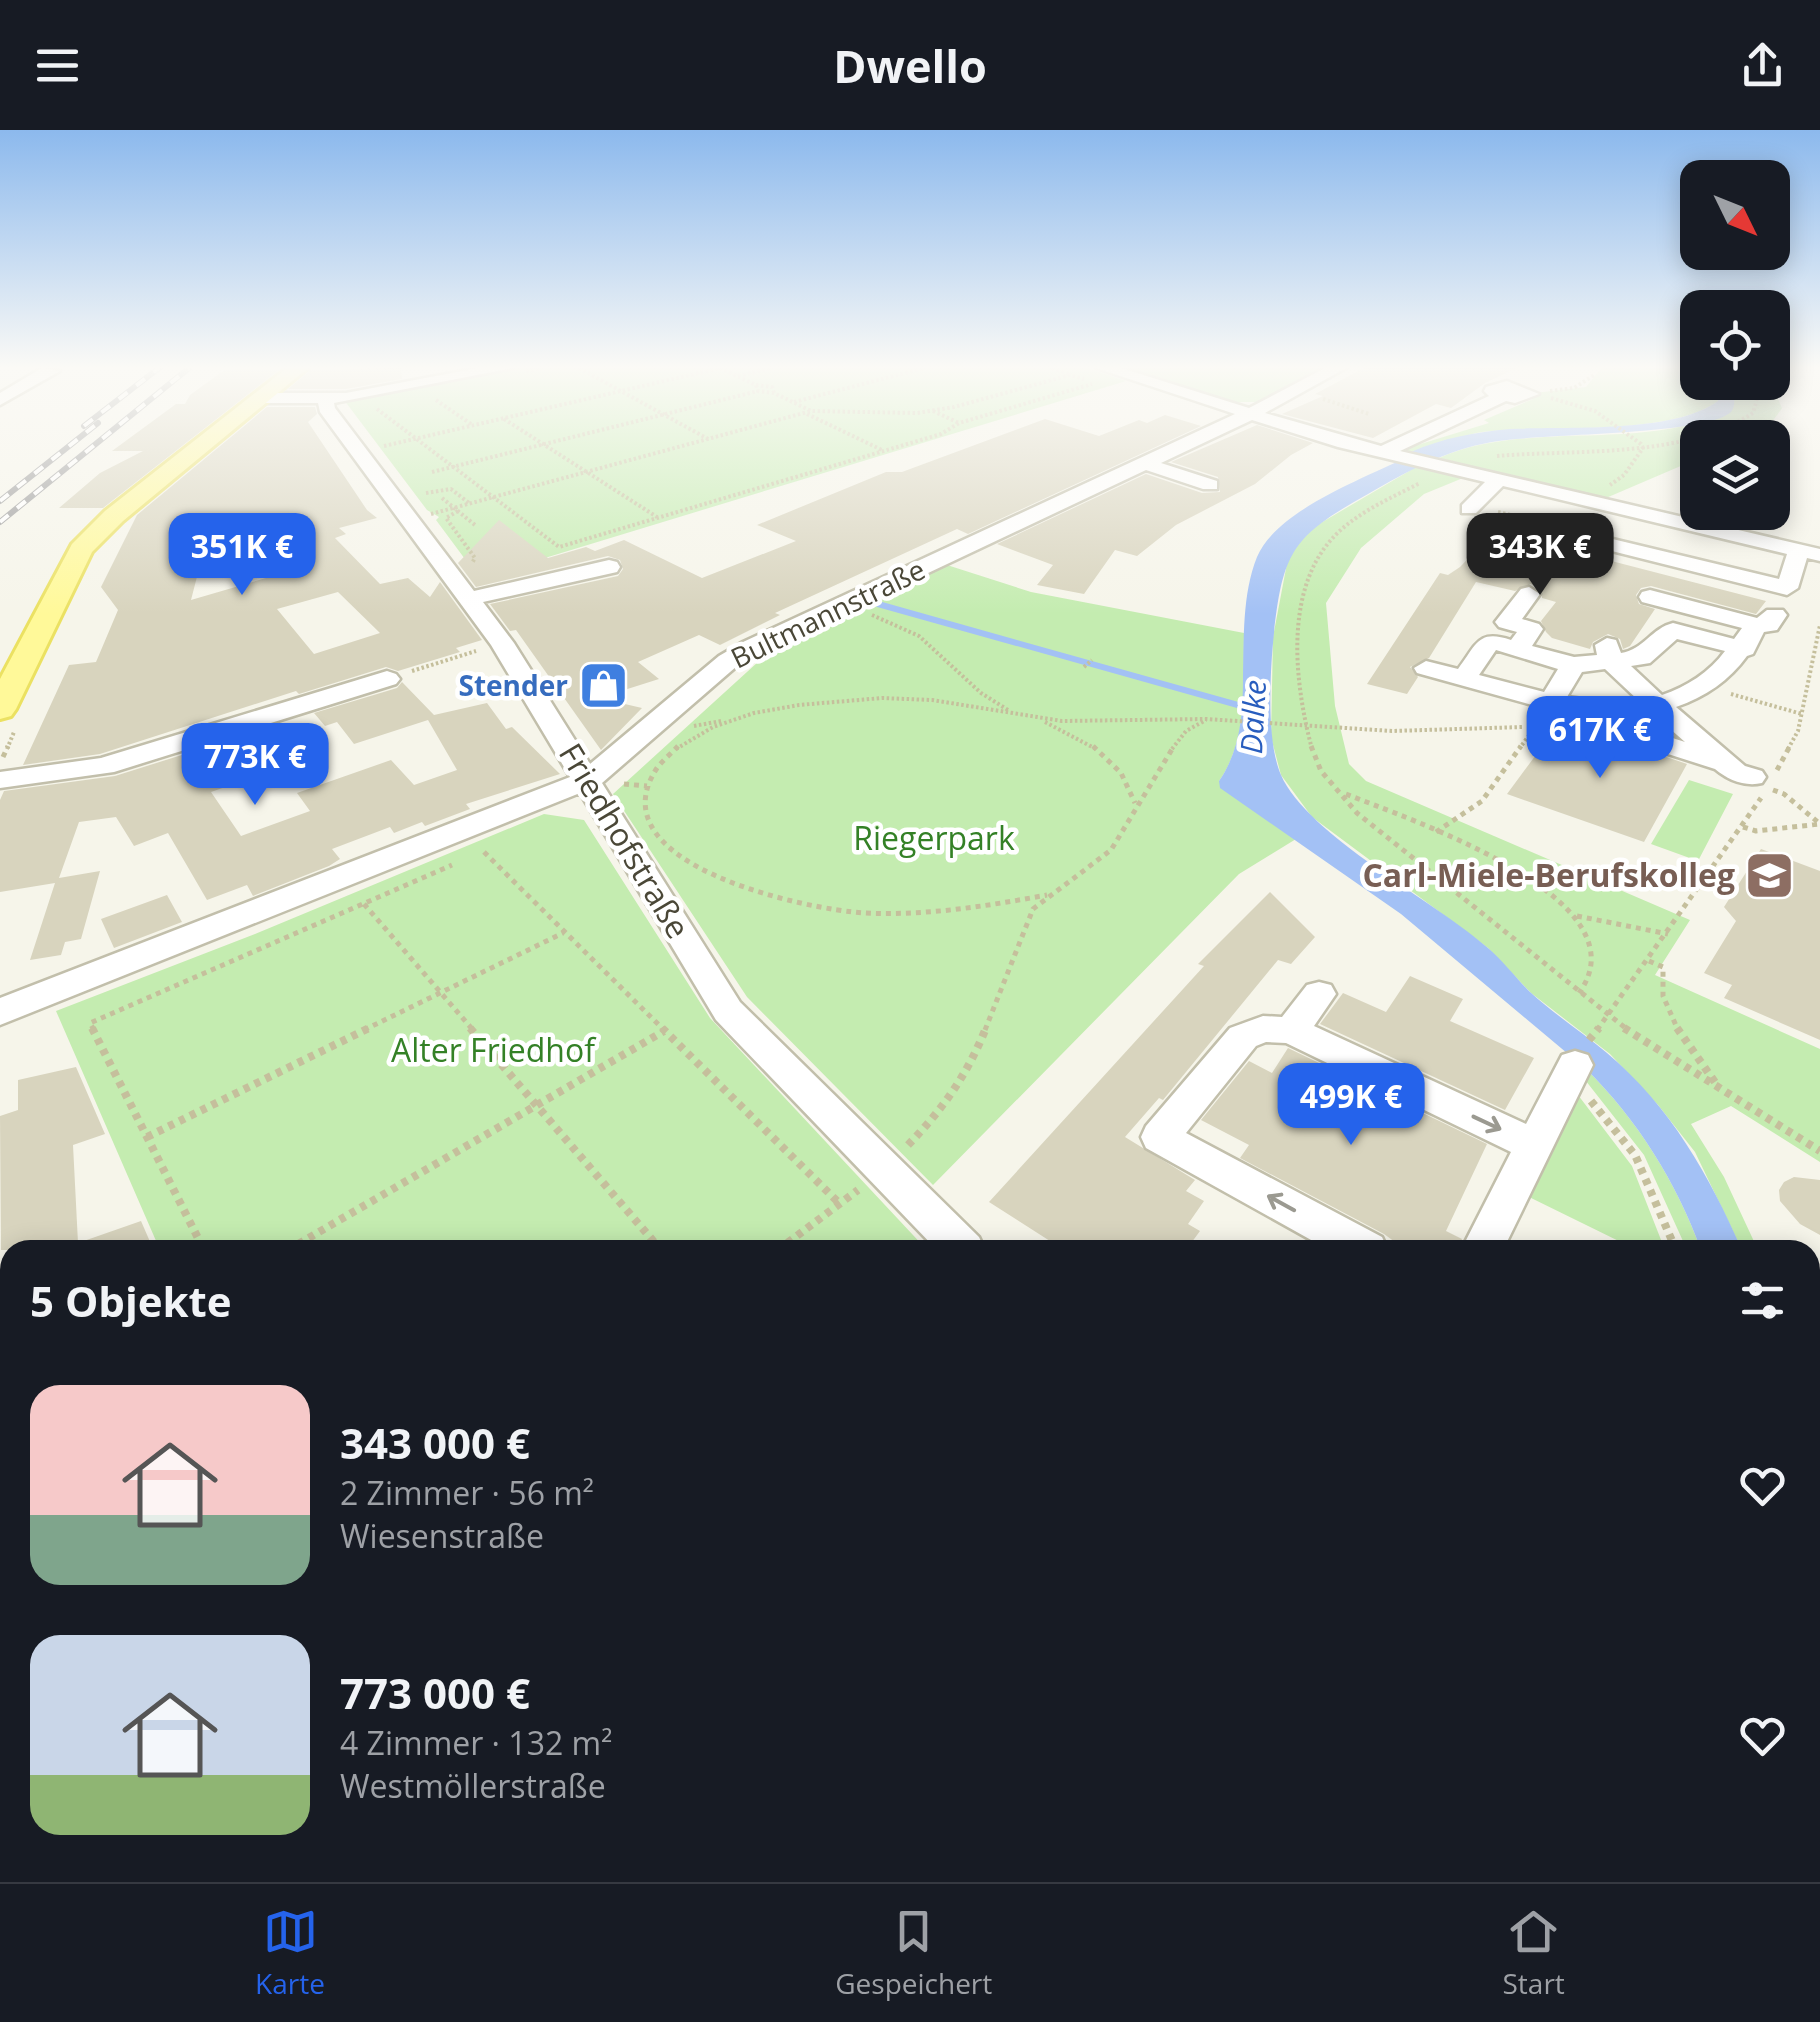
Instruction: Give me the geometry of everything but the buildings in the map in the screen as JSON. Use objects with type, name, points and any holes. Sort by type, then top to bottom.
[{"type":"main road","points":[[8,718],[80,549],[114,516],[197,450]]},
{"type":"street","name":"Bultmannstraße","points":[[0,1012],[588,780],[728,661],[1172,450]]},
{"type":"street","points":[[1375,450],[1452,469],[1484,498],[1800,566]]},
{"type":"street","points":[[1383,452],[1388,450]]},
{"type":"street","name":"Friedhofstraße","points":[[358,452],[502,644],[728,1010],[954,1240]]},
{"type":"street","points":[[1142,464],[1210,484]]},
{"type":"street","points":[[1585,518],[1646,533]]},
{"type":"street","points":[[1585,518],[1800,566]]},
{"type":"street","points":[[1704,548],[1800,566]]},
{"type":"street","points":[[1650,597],[1769,625],[1800,566]]},
{"type":"street","points":[[468,598],[609,567]]},
{"type":"street","points":[[1517,649],[1530,629],[1507,622],[1529,594]]},
{"type":"street","points":[[1554,709],[1574,665],[1603,648],[1645,655],[1672,630],[1687,607]]},
{"type":"street","points":[[1554,709],[1660,706],[1715,689],[1747,656],[1757,625]]},
{"type":"street","points":[[1672,630],[1747,656]]},
{"type":"street","points":[[1464,678],[1491,642],[1574,665]]},
{"type":"street","points":[[1603,648],[1660,706],[1750,777]]},
{"type":"street","points":[[1426,668],[1750,777]]},
{"type":"street","points":[[0,780],[104,766],[386,678]]},
{"type":"street","points":[[1291,1030],[1319,994]]},
{"type":"street","points":[[1349,1240],[1160,1137],[1243,1037],[1263,1028],[1291,1030],[1535,1146]]},
{"type":"street","points":[[1487,1240],[1578,1060]]},
{"type":"path","points":[[358,452],[367,450]]},
{"type":"path","points":[[428,450],[559,547],[888,450]]},
{"type":"path","points":[[432,472],[521,450]]},
{"type":"path","points":[[553,450],[658,518]]},
{"type":"path","points":[[454,508],[673,450]]},
{"type":"path","points":[[1570,450],[1494,456],[1452,469],[1394,495],[1332,536],[1318,552],[1298,607],[1299,662],[1307,727],[1321,771],[1381,832],[1609,1017],[1721,1092],[1820,1151]]},
{"type":"path","points":[[1484,498],[1585,518],[1642,450]]},
{"type":"path","points":[[426,493],[451,489],[470,504]]},
{"type":"path","points":[[442,498],[475,525]]},
{"type":"path","points":[[843,604],[919,636],[981,693],[1014,713]]},
{"type":"path","points":[[1672,1240],[1635,1155],[1581,1088],[1578,1060],[1743,826],[1750,777],[1798,731],[1820,625]]},
{"type":"path","points":[[386,678],[502,644]]},
{"type":"path","points":[[1084,667],[1091,660]]},
{"type":"path","points":[[1715,689],[1802,714]]},
{"type":"path","points":[[1047,895],[934,914],[820,910],[751,893],[678,855],[657,835],[648,814],[647,786],[674,750],[713,728],[762,711],[875,698],[934,700],[1061,721],[1207,719],[1353,730],[1522,728],[1539,720],[1482,801],[1436,832]]},
{"type":"path","points":[[1032,716],[1095,747],[1112,761],[1128,778],[1135,804]]},
{"type":"path","points":[[0,762],[8,718]]},
{"type":"path","points":[[791,1240],[884,1170],[944,1108],[972,1063],[1033,909],[1111,850],[1135,804],[1186,731],[1207,719]]},
{"type":"path","points":[[1750,777],[1784,794],[1820,824]]},
{"type":"path","points":[[1340,792],[1502,864],[1576,916],[1668,934]]},
{"type":"path","points":[[1743,826],[1756,831],[1820,824]]},
{"type":"path","points":[[199,1240],[90,1023],[502,844]]},
{"type":"path","points":[[484,852],[840,1204]]},
{"type":"path","points":[[364,904],[652,1240]]},
{"type":"path","points":[[1576,916],[1591,945],[1587,984],[1579,993]]},
{"type":"path","points":[[147,1137],[563,933]]},
{"type":"path","points":[[1649,960],[1663,967],[1660,982],[1669,1012],[1684,1042],[1721,1092]]},
{"type":"path","points":[[305,1240],[664,1031]]},
{"type":"green space","points":[[382,450],[900,450],[479,578],[436,520],[439,517],[427,510]]},
{"type":"green space","points":[[1464,450],[1680,450],[1680,466],[1606,498],[1439,458]]},
{"type":"green space","points":[[1416,467],[1463,478],[1424,494],[1361,548],[1326,603],[1335,706],[1349,764],[1366,781],[1690,920],[1655,975],[1820,1049],[1820,1162],[1731,1106],[1691,1124],[1724,1177],[1753,1240],[1737,1240],[1695,1152],[1610,1054],[1531,993],[1488,948],[1312,817],[1281,775],[1271,737],[1273,637],[1288,558],[1307,531]]},
{"type":"green space","name":"Riegerpark","points":[[947,565],[1031,592],[1244,633],[1240,729],[1229,765],[1219,781],[1296,839],[1239,874],[933,1185],[747,997],[613,794],[771,650]]},
{"type":"green space","points":[[1689,780],[1733,794],[1698,861],[1651,844]]},
{"type":"green space","name":"Alter Friedhof","points":[[544,814],[584,820],[710,1018],[918,1240],[156,1240],[56,1011],[255,934]]},
{"type":"green space","points":[[1586,1069],[1605,1088],[1654,1153],[1697,1240],[1682,1240],[1644,1155],[1582,1076]]},
{"type":"green space","points":[[1575,1091],[1632,1166],[1661,1240],[1617,1240],[1527,1196]]},
{"type":"water","name":"Dalke","points":[[1463,450],[1413,470],[1343,508],[1309,534],[1288,563],[1278,605],[1271,666],[1273,744],[1281,775],[1295,798],[1317,821],[1488,948],[1530,992],[1630,1074],[1686,1144],[1737,1240],[1697,1240],[1654,1153],[1586,1069],[1401,914],[1220,788],[1241,719],[1245,617],[1257,557],[1268,539],[1304,509],[1415,453],[1411,452]]},
{"type":"waterway","name":"Dalke","points":[[878,604],[1252,709]]},
{"type":"railway","points":[[0,501],[64,450]]},
{"type":"railway","points":[[0,522],[89,450]]},
{"type":"place","name":"Stender","points":[[603,686]]},
{"type":"place","name":"Carl-Miele-Berufskolleg","points":[[1770,876]]}]
